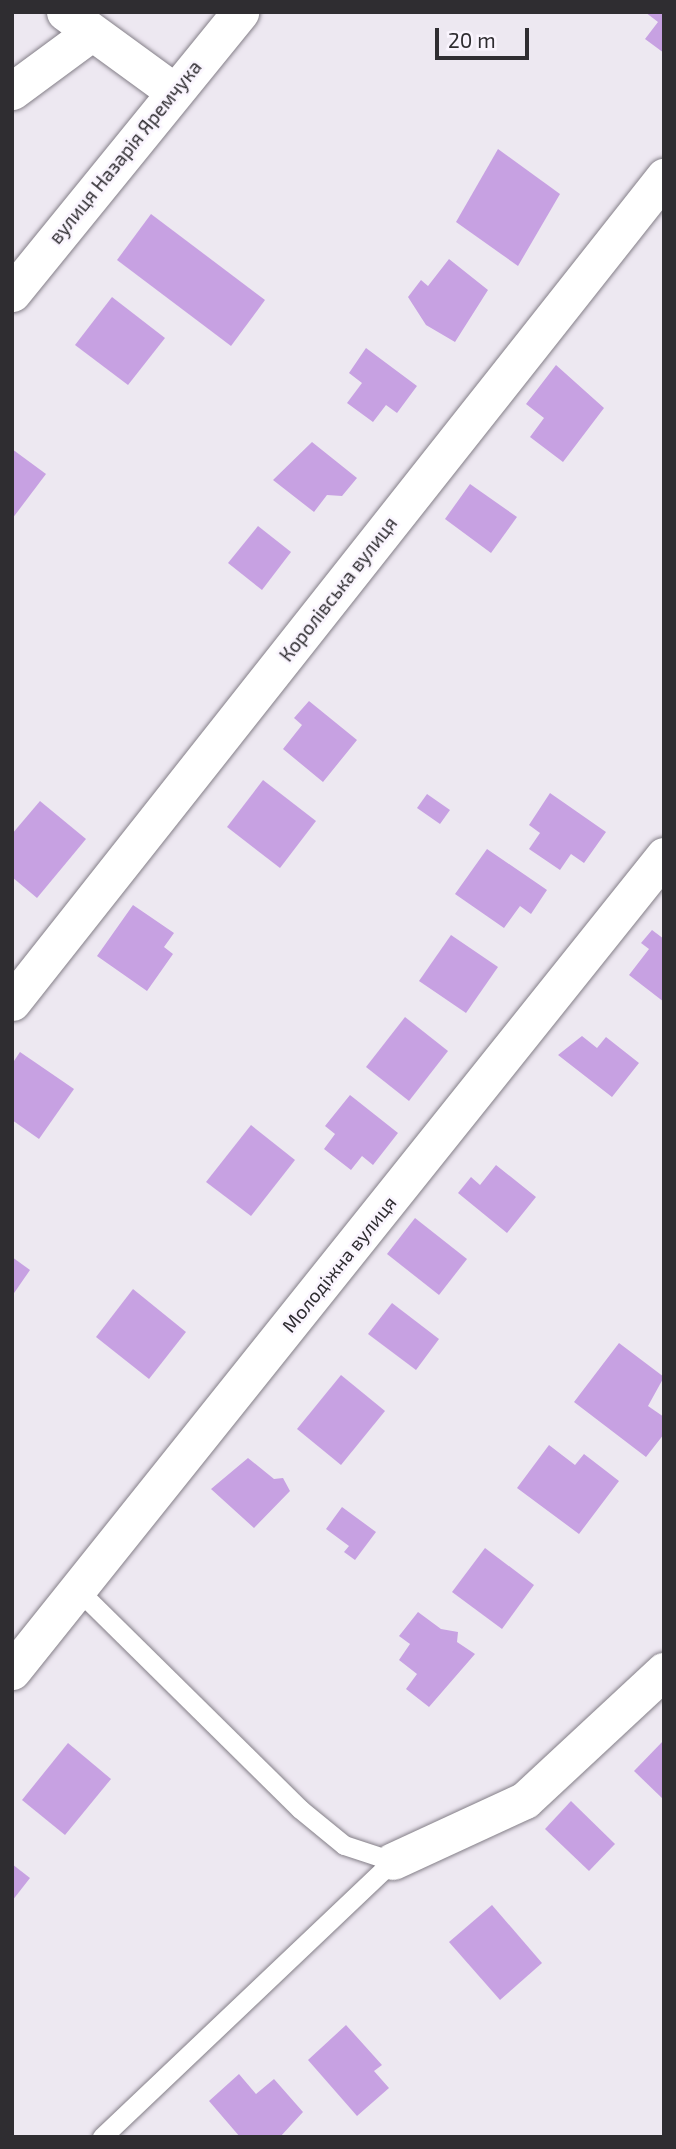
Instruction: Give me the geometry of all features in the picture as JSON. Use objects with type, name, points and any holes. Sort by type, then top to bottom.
[{"type":"street","name":"вулиця Назарія Яремчука","points":[[12,293],[172,90],[240,12]]},
{"type":"street","points":[[12,91],[78,22],[172,90]]},
{"type":"street","name":"Королівська вулиця","points":[[12,1002],[664,177]]},
{"type":"street","name":"Молодіжна вулиця","points":[[12,1671],[664,856]]},
{"type":"street","points":[[393,1861],[525,1800],[664,1671]]},
{"type":"lane","points":[[76,1589],[300,1809],[344,1845],[393,1861],[102,2137]]},
{"type":"building","points":[[645,12],[664,12],[664,53],[645,39],[658,22]]},
{"type":"building","points":[[498,149],[560,194],[518,266],[456,222]]},
{"type":"building","points":[[151,214],[265,300],[231,346],[117,260]]},
{"type":"building","points":[[449,259],[488,290],[455,342],[426,325],[408,297],[421,280],[428,286]]},
{"type":"building","points":[[112,297],[165,338],[128,385],[75,345]]},
{"type":"building","points":[[366,348],[417,386],[397,413],[386,405],[373,422],[347,403],[362,383],[349,373]]},
{"type":"building","points":[[556,365],[604,408],[563,462],[530,437],[544,418],[526,404]]},
{"type":"building","points":[[312,442],[357,478],[342,496],[327,495],[314,512],[273,480]]},
{"type":"building","points":[[12,449],[46,474],[12,519]]},
{"type":"building","points":[[470,484],[517,517],[491,553],[445,519]]},
{"type":"building","points":[[258,526],[291,552],[262,590],[228,563]]},
{"type":"building","points":[[309,701],[357,740],[323,782],[283,749],[302,725],[294,718]]},
{"type":"building","points":[[263,780],[316,821],[280,868],[227,827]]},
{"type":"building","points":[[550,793],[606,832],[584,863],[571,854],[560,870],[529,849],[540,833],[529,825]]},
{"type":"building","points":[[427,794],[450,810],[440,824],[417,808]]},
{"type":"building","points":[[40,801],[86,839],[37,898],[12,877],[12,834]]},
{"type":"building","points":[[487,849],[547,890],[531,914],[520,906],[504,928],[455,894]]},
{"type":"building","points":[[133,905],[174,933],[164,947],[173,954],[147,991],[97,956]]},
{"type":"building","points":[[652,930],[664,939],[664,1002],[629,975],[649,949],[641,943]]},
{"type":"building","points":[[451,935],[498,967],[466,1013],[419,981]]},
{"type":"building","points":[[405,1017],[448,1051],[409,1101],[366,1067]]},
{"type":"building","points":[[582,1036],[597,1048],[606,1037],[639,1063],[612,1097],[558,1055]]},
{"type":"building","points":[[20,1052],[74,1089],[39,1139],[12,1120],[12,1064]]},
{"type":"building","points":[[350,1095],[398,1133],[373,1165],[362,1156],[351,1170],[324,1149],[335,1134],[325,1126]]},
{"type":"building","points":[[251,1125],[295,1160],[251,1216],[206,1182]]},
{"type":"building","points":[[496,1165],[536,1197],[507,1233],[458,1193],[471,1177],[480,1185]]},
{"type":"building","points":[[415,1218],[467,1259],[439,1295],[387,1254]]},
{"type":"building","points":[[12,1257],[30,1270],[12,1296]]},
{"type":"building","points":[[133,1289],[186,1332],[149,1379],[96,1337]]},
{"type":"building","points":[[392,1303],[439,1339],[416,1370],[368,1334]]},
{"type":"building","points":[[619,1343],[664,1377],[648,1406],[664,1417],[664,1434],[646,1457],[574,1402]]},
{"type":"building","points":[[341,1375],[385,1411],[341,1465],[297,1429]]},
{"type":"building","points":[[549,1445],[575,1465],[584,1454],[619,1481],[579,1534],[517,1488]]},
{"type":"building","points":[[248,1458],[274,1479],[283,1478],[290,1491],[254,1528],[211,1489]]},
{"type":"building","points":[[342,1507],[376,1532],[355,1560],[344,1552],[349,1546],[326,1529]]},
{"type":"building","points":[[485,1548],[534,1585],[502,1629],[452,1592]]},
{"type":"building","points":[[418,1612],[441,1629],[458,1632],[457,1642],[475,1654],[429,1707],[406,1689],[417,1674],[399,1660],[410,1644],[399,1636]]},
{"type":"building","points":[[664,1740],[664,1800],[634,1771]]},
{"type":"building","points":[[68,1743],[111,1779],[65,1835],[22,1800]]},
{"type":"building","points":[[571,1801],[615,1844],[589,1871],[545,1829]]},
{"type":"building","points":[[12,1864],[30,1878],[12,1901]]},
{"type":"building","points":[[492,1905],[542,1963],[500,2000],[449,1942]]},
{"type":"building","points":[[346,2025],[382,2065],[374,2071],[389,2088],[357,2116],[308,2060]]},
{"type":"building","points":[[239,2074],[256,2094],[274,2079],[303,2112],[280,2137],[240,2137],[209,2101]]}]
